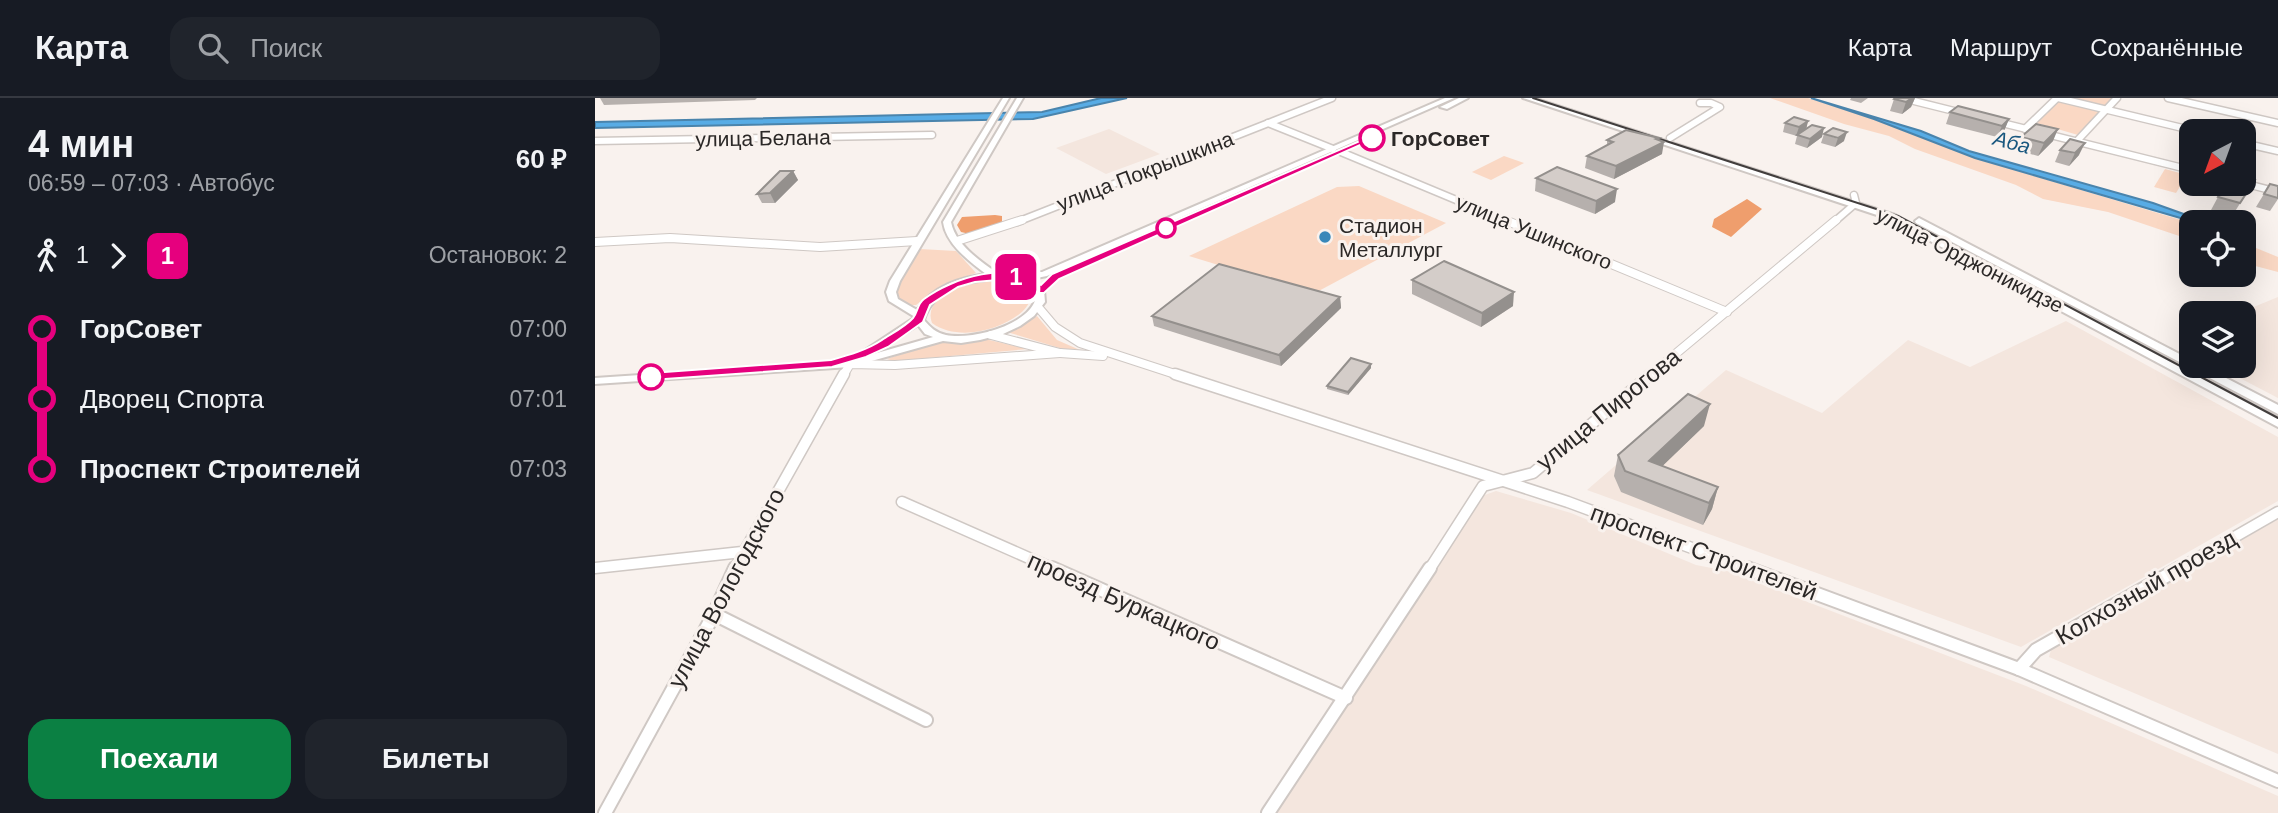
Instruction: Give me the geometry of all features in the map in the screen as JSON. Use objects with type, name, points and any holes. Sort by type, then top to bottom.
[{"type":"main road","points":[[595,380],[850,363],[943,338],[991,335],[1026,319],[1038,307],[1040,291],[1056,277],[1451,98]]},
{"type":"main road","points":[[832,364],[884,344],[919,317],[925,304],[937,293],[955,285],[995,276],[1023,278],[1044,274],[1465,98]]},
{"type":"main road","name":"улица Орджоникидзе","points":[[1526,98],[1855,199],[1905,223],[2142,351],[2179,364]]},
{"type":"main road","name":"улица Орджоникидзе","points":[[1544,98],[1916,219],[2089,309],[2179,360]]},
{"type":"main road","points":[[943,338],[930,334],[922,327],[919,317],[894,301],[891,292],[917,241],[1003,102]]},
{"type":"main road","points":[[995,276],[948,231],[947,222],[1018,102]]},
{"type":"main road","points":[[1023,278],[1035,284],[1040,291]]},
{"type":"main road","name":"улица Орджоникидзе","points":[[2207,378],[2278,424]]},
{"type":"main road","name":"улица Орджоникидзе","points":[[2212,378],[2278,410]]},
{"type":"street","name":"улица Покрышкина","points":[[957,241],[988,233],[1332,98]]},
{"type":"street","points":[[1902,98],[1976,116]]},
{"type":"street","points":[[2025,129],[2057,98],[2179,127]]},
{"type":"street","points":[[2077,141],[2117,98]]},
{"type":"street","points":[[2168,98],[2278,123]]},
{"type":"street","points":[[1670,138],[1719,108],[1711,103],[1700,103]]},
{"type":"street","points":[[1988,120],[2179,167]]},
{"type":"street","name":"улица Ушинского","points":[[1268,123],[1727,312]]},
{"type":"street","name":"улица Белана","points":[[595,141],[932,135]]},
{"type":"street","points":[[2256,146],[2278,151]]},
{"type":"street","points":[[2256,186],[2278,192]]},
{"type":"street","name":"улица Пирогова","points":[[1268,813],[1483,486],[1533,473],[1727,312],[1855,199]]},
{"type":"street","points":[[595,242],[670,238],[820,247],[917,241]]},
{"type":"street","points":[[1038,307],[1066,336],[1117,357]]},
{"type":"street","points":[[2075,314],[2089,309]]},
{"type":"street","points":[[991,335],[1060,352],[1117,357]]},
{"type":"street","points":[[2142,351],[2156,345]]},
{"type":"street","points":[[850,363],[895,365],[1060,352]]},
{"type":"street","name":"проспект Строителей","points":[[1117,357],[1568,502],[2019,669],[2278,781]]},
{"type":"street","name":"улица Вологодского","points":[[605,813],[714,614],[742,552],[850,363]]},
{"type":"street","name":"проезд Буркацкого","points":[[902,502],[1346,698]]},
{"type":"street","name":"Колхозный проезд","points":[[2019,669],[2036,650],[2278,512]]},
{"type":"street","points":[[595,568],[742,552]]},
{"type":"street","points":[[714,614],[926,720]]},
{"type":"shaded area","points":[[1770,98],[1808,98],[1874,119],[1975,158],[2179,219],[2179,236],[2108,212],[2043,199],[2016,185],[1915,149],[1889,136],[1844,124]]},
{"type":"shaded area","points":[[2063,98],[2113,98],[2078,135],[2037,123]]},
{"type":"shaded area","points":[[1109,129],[1160,154],[1106,174],[1056,148]]},
{"type":"shaded area","points":[[1504,156],[1524,163],[1491,180],[1472,172]]},
{"type":"shaded area","points":[[2165,169],[2179,173],[2179,188],[2176,193],[2154,187]]},
{"type":"shaded area","name":"Стадион Металлург","points":[[1359,186],[1446,223],[1313,294],[1189,256],[1337,187]]},
{"type":"shaded area","points":[[1747,199],[1762,209],[1731,237],[1712,227],[1714,219]]},
{"type":"shaded area","points":[[1002,216],[1002,223],[970,234],[961,232],[957,225],[962,217]]},
{"type":"shaded area","points":[[2256,248],[2278,257],[2278,272],[2256,266]]},
{"type":"shaded area","points":[[920,249],[956,251],[976,273],[944,284],[916,305],[910,305],[899,298],[897,289]]},
{"type":"shaded area","points":[[996,280],[1020,285],[1030,295],[1027,306],[1015,317],[997,327],[975,332],[952,331],[932,323],[931,312],[942,296],[964,286]]},
{"type":"shaded area","points":[[2278,297],[2278,398],[2240,378],[2256,378],[2256,306]]},
{"type":"shaded area","points":[[1037,316],[1057,340],[1080,350],[1063,349],[1007,332]]},
{"type":"shaded area","points":[[2066,321],[2278,437],[2278,501],[2021,647],[1587,490],[1726,370],[1822,413],[1908,340],[1970,367]]},
{"type":"shaded area","points":[[985,339],[1028,349],[894,361],[887,359],[931,343]]},
{"type":"shaded area","points":[[1496,491],[1571,513],[1696,565],[1727,571],[2026,686],[2278,796],[2278,813],[1272,813],[1482,496]]},
{"type":"shaded area","points":[[2278,519],[2278,754],[2049,657],[2051,650]]},
{"type":"water","points":[[1101,98],[1127,98],[1033,119],[595,128],[595,122],[1042,112]]},
{"type":"water","name":"Аба","points":[[1811,98],[1921,131],[1969,151],[2153,203],[2179,212],[2179,218],[1975,158]]},
{"type":"building","points":[[1895,98],[1912,98],[1906,102]]},
{"type":"building","points":[[1958,106],[2009,119],[2002,126],[1950,112]]},
{"type":"building","points":[[1794,117],[1808,121],[1799,127],[1785,123]]},
{"type":"building","points":[[2036,124],[2058,129],[2044,143],[2021,137]]},
{"type":"building","points":[[1812,125],[1824,128],[1810,139],[1797,135]]},
{"type":"building","points":[[1833,128],[1847,132],[1838,138],[1824,134]]},
{"type":"building","points":[[1626,130],[1659,138],[1656,139],[1664,142],[1616,166],[1587,156],[1613,142],[1607,140]]},
{"type":"building","points":[[2070,139],[2085,143],[2075,153],[2060,150]]},
{"type":"building","points":[[1557,167],[1617,189],[1596,201],[1536,178]]},
{"type":"building","points":[[780,171],[793,171],[770,193],[757,194]]},
{"type":"building","points":[[2270,184],[2278,186],[2278,198],[2264,194]]},
{"type":"building","points":[[2219,196],[2245,196],[2240,203]]},
{"type":"building","points":[[1444,261],[1514,292],[1482,313],[1412,280]]},
{"type":"building","points":[[1219,264],[1340,297],[1279,355],[1152,316]]},
{"type":"building","points":[[1351,358],[1371,364],[1348,392],[1327,386]]},
{"type":"building","points":[[1688,394],[1710,404],[1649,461],[1718,487],[1709,503],[1625,471],[1618,455]]},
{"type":"tram line","points":[[1533,98],[1898,216],[2278,418]]},
{"type":"bus line","name":"1","points":[[651,377],[832,364],[862,355],[884,344],[919,320],[925,304],[937,293],[955,285],[974,279],[1011,276],[1035,284],[1040,291],[1047,282],[1056,277],[1372,138]]},
{"type":"place","name":"ГорСовет","points":[[1372,138]]},
{"type":"place","name":"Стадион Металлург","points":[[1325,237]]}]
